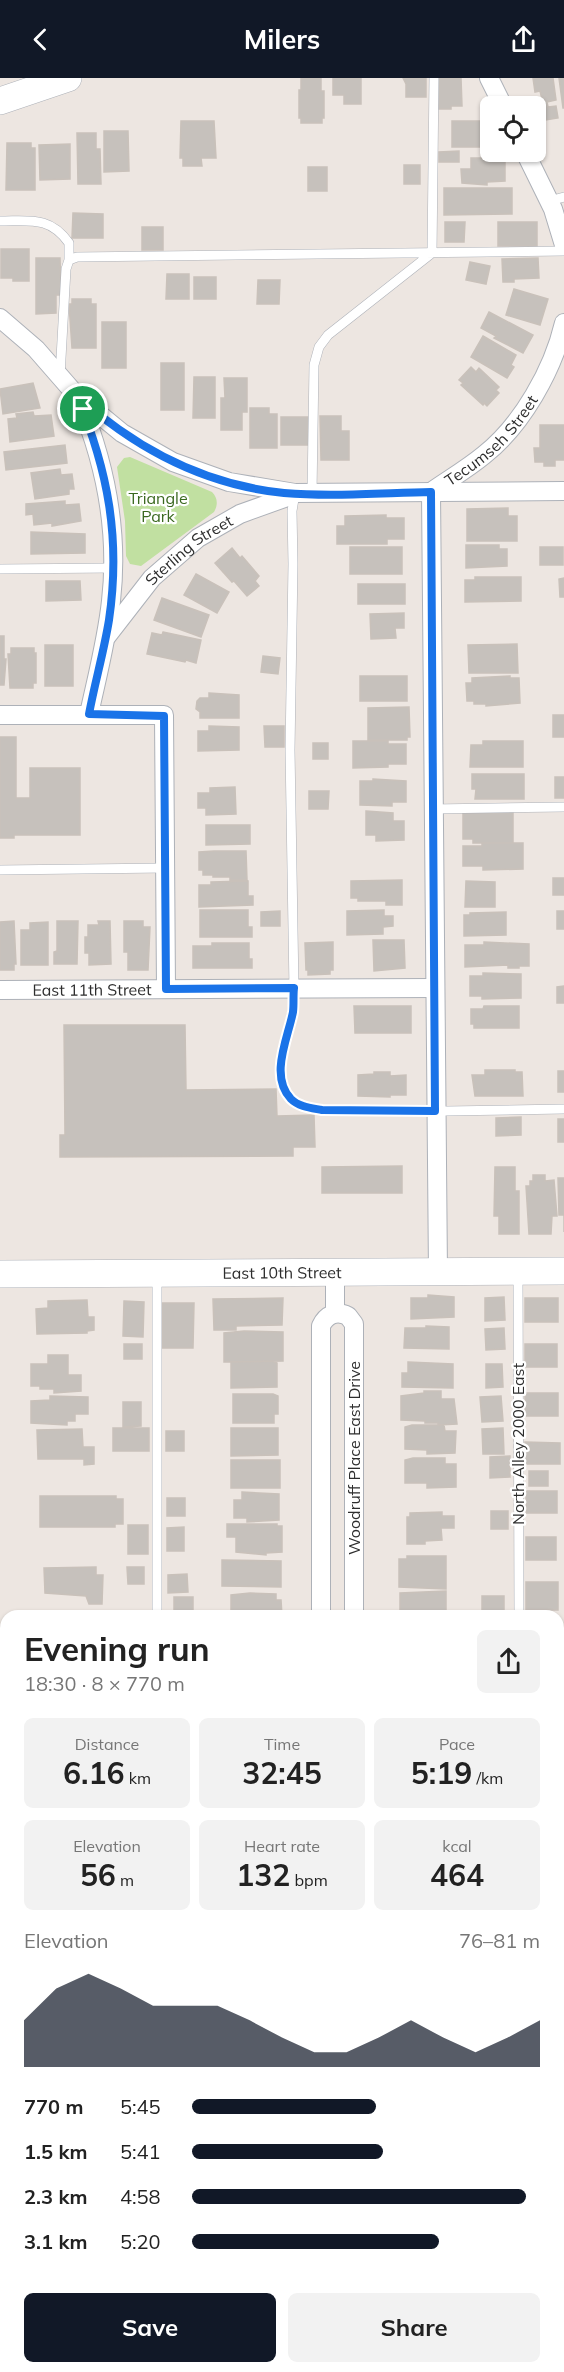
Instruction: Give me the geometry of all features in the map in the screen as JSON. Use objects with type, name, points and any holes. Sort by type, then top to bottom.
[{"type":"main road","points":[[0,100],[68,78]]},
{"type":"main road","name":"East 10th Street","points":[[0,1274],[564,1271]]},
{"type":"street","points":[[489,78],[498,96]]},
{"type":"street","points":[[532,162],[557,199],[564,245]]},
{"type":"street","points":[[0,318],[36,349],[77,396],[122,433],[173,462],[236,484],[303,493],[564,491]]},
{"type":"street","name":"Tecumseh Street","points":[[438,1273],[431,492],[485,454],[507,430],[542,384],[561,345],[564,323]]},
{"type":"street","name":"Sterling Street","points":[[77,396],[104,471],[112,528],[111,603],[89,714]]},
{"type":"street","name":"Sterling Street","points":[[106,637],[152,578],[198,538],[240,514],[303,493]]},
{"type":"street","points":[[0,715],[164,716],[166,989]]},
{"type":"street","name":"East 11th Street","points":[[0,990],[434,988]]},
{"type":"street","points":[[335,1274],[335,1313]]},
{"type":"street","name":"Woodruff Place East Drive","points":[[321,1610],[321,1326],[326,1317],[335,1313],[348,1316],[354,1324],[354,1610]]},
{"type":"lane","points":[[432,253],[434,78]]},
{"type":"lane","points":[[0,220],[39,221],[53,225],[69,243],[60,377]]},
{"type":"lane","points":[[69,260],[77,256],[564,251]]},
{"type":"lane","points":[[432,253],[328,335],[319,347],[314,365],[303,493],[292,511],[290,750],[294,988],[293,1011],[283,1055],[281,1078],[292,1101],[322,1110],[435,1111],[564,1108]]},
{"type":"lane","points":[[0,569],[113,568]]},
{"type":"lane","points":[[433,809],[564,807]]},
{"type":"lane","points":[[0,870],[165,868]]},
{"type":"lane","name":"North Alley 2000 East","points":[[518,1272],[519,1610]]},
{"type":"lane","points":[[157,1274],[157,1610]]},
{"type":"green space","name":"Triangle Park","points":[[130,457],[212,492],[217,502],[214,512],[141,566],[130,564],[126,556],[125,521],[117,467],[124,458]]},
{"type":"building","points":[[301,78],[321,78],[321,91],[324,91],[322,123],[301,123],[299,90],[301,90]]},
{"type":"building","points":[[333,78],[361,78],[361,104],[344,104],[344,95],[333,95]]},
{"type":"building","points":[[403,78],[426,78],[426,97],[406,97],[406,84]]},
{"type":"building","points":[[438,78],[461,78],[462,106],[438,109]]},
{"type":"building","points":[[533,78],[553,78],[556,100],[547,102],[548,107],[556,106],[558,118],[546,120],[546,96],[541,96],[540,91],[535,92]]},
{"type":"building","points":[[559,78],[564,78],[564,108],[563,108]]},
{"type":"building","points":[[181,121],[214,121],[216,158],[201,158],[202,166],[183,166],[183,158],[180,158]]},
{"type":"building","points":[[452,121],[480,121],[480,147],[452,147]]},
{"type":"building","points":[[104,131],[128,131],[129,171],[104,172]]},
{"type":"building","points":[[77,133],[96,133],[96,149],[100,149],[101,184],[78,184]]},
{"type":"building","points":[[7,143],[31,143],[31,148],[35,148],[35,190],[6,190]]},
{"type":"building","points":[[70,144],[70,179],[40,180],[39,145]]},
{"type":"building","points":[[459,151],[459,162],[439,162],[439,152]]},
{"type":"building","points":[[471,158],[480,158],[480,162],[505,162],[505,181],[487,182],[487,185],[462,183],[461,169],[471,169]]},
{"type":"building","points":[[404,165],[420,165],[420,184],[404,184]]},
{"type":"building","points":[[308,167],[327,167],[327,191],[308,191]]},
{"type":"building","points":[[444,188],[512,188],[512,214],[444,215]]},
{"type":"building","points":[[73,213],[103,214],[103,238],[72,238]]},
{"type":"building","points":[[445,222],[465,222],[464,242],[445,242]]},
{"type":"building","points":[[498,222],[537,222],[537,246],[498,246]]},
{"type":"building","points":[[142,227],[163,227],[163,250],[142,250]]},
{"type":"building","points":[[1,249],[29,249],[29,281],[1,278]]},
{"type":"building","points":[[36,258],[60,258],[61,295],[56,295],[56,313],[36,314]]},
{"type":"building","points":[[538,258],[539,278],[503,282],[502,259]]},
{"type":"building","points":[[470,262],[490,266],[486,284],[466,280]]},
{"type":"building","points":[[167,274],[189,274],[189,299],[166,299]]},
{"type":"building","points":[[194,277],[216,277],[216,299],[194,299]]},
{"type":"building","points":[[258,280],[280,280],[279,304],[257,304]]},
{"type":"building","points":[[514,289],[548,299],[540,325],[506,315]]},
{"type":"building","points":[[72,299],[91,299],[91,304],[96,304],[96,348],[72,348],[69,304],[72,304]]},
{"type":"building","points":[[489,312],[533,335],[523,353],[494,338],[496,336],[481,328]]},
{"type":"building","points":[[102,322],[126,322],[126,368],[102,368]]},
{"type":"building","points":[[483,336],[516,355],[511,365],[514,367],[507,378],[471,357]]},
{"type":"building","points":[[161,363],[184,363],[184,410],[161,410]]},
{"type":"building","points":[[471,367],[476,372],[479,368],[499,387],[496,390],[499,393],[487,406],[461,385],[463,383],[459,380]]},
{"type":"building","points":[[194,377],[215,377],[215,418],[193,418]]},
{"type":"building","points":[[224,378],[247,378],[247,412],[242,412],[242,430],[221,430],[221,398],[225,398]]},
{"type":"building","points":[[33,383],[40,408],[3,414],[0,389]]},
{"type":"building","points":[[250,408],[269,408],[269,414],[277,414],[277,448],[250,448]]},
{"type":"building","points":[[33,412],[34,416],[51,415],[54,436],[10,442],[8,419],[17,418],[16,414]]},
{"type":"building","points":[[320,416],[341,416],[341,431],[349,431],[349,460],[321,460]]},
{"type":"building","points":[[281,417],[310,417],[310,445],[281,445]]},
{"type":"building","points":[[540,425],[564,425],[564,460],[555,460],[555,466],[544,466],[544,462],[535,462],[534,448],[540,448]]},
{"type":"building","points":[[65,445],[67,463],[6,470],[4,452]]},
{"type":"building","points":[[60,469],[61,475],[72,474],[74,489],[69,489],[69,494],[35,499],[31,473]]},
{"type":"building","points":[[65,501],[65,505],[79,504],[81,521],[52,526],[52,523],[34,525],[33,514],[26,515],[26,504]]},
{"type":"building","points":[[508,508],[508,516],[517,516],[517,541],[467,541],[467,509]]},
{"type":"building","points":[[386,515],[386,518],[404,518],[404,539],[387,539],[387,544],[337,544],[337,526],[345,526],[345,516]]},
{"type":"building","points":[[31,532],[85,534],[85,553],[31,554]]},
{"type":"building","points":[[466,545],[499,545],[499,549],[507,549],[507,566],[466,568]]},
{"type":"building","points":[[350,547],[402,547],[402,574],[350,574]]},
{"type":"building","points":[[540,547],[563,547],[563,565],[540,565]]},
{"type":"building","points":[[232,548],[259,576],[255,581],[259,586],[247,596],[215,563]]},
{"type":"building","points":[[196,574],[229,592],[217,613],[184,595]]},
{"type":"building","points":[[475,577],[521,577],[521,601],[465,602],[465,580],[475,580]]},
{"type":"building","points":[[564,578],[564,597],[560,597],[559,579]]},
{"type":"building","points":[[46,581],[80,581],[81,600],[46,601]]},
{"type":"building","points":[[358,584],[405,584],[405,604],[358,604]]},
{"type":"building","points":[[162,598],[209,615],[201,637],[154,620]]},
{"type":"building","points":[[404,613],[404,628],[395,628],[396,638],[371,639],[370,614]]},
{"type":"building","points":[[163,632],[201,640],[196,663],[147,654],[152,633],[162,635]]},
{"type":"building","points":[[0,636],[4,636],[4,659],[6,659],[4,685],[0,685]]},
{"type":"building","points":[[517,644],[518,673],[469,673],[468,645]]},
{"type":"building","points":[[45,645],[73,645],[73,686],[45,686]]},
{"type":"building","points":[[11,648],[34,648],[36,683],[33,683],[33,688],[10,688],[8,654],[11,654]]},
{"type":"building","points":[[263,656],[280,658],[278,674],[261,672]]},
{"type":"building","points":[[360,676],[407,676],[407,701],[360,701]]},
{"type":"building","points":[[510,676],[510,678],[519,678],[520,703],[486,706],[486,704],[474,704],[474,701],[467,701],[466,683],[472,683],[472,678]]},
{"type":"building","points":[[209,693],[239,695],[239,718],[200,718],[200,712],[196,709],[197,701],[200,698],[209,698]]},
{"type":"building","points":[[409,707],[410,737],[407,737],[407,740],[368,740],[368,708]]},
{"type":"building","points":[[553,715],[564,715],[564,737],[553,737]]},
{"type":"building","points":[[209,726],[239,727],[239,750],[198,751],[198,731],[209,731]]},
{"type":"building","points":[[264,726],[284,726],[284,747],[265,747]]},
{"type":"building","points":[[0,737],[16,737],[16,798],[30,798],[30,768],[80,768],[80,835],[14,835],[14,838],[0,838]]},
{"type":"building","points":[[353,741],[388,741],[388,744],[406,744],[406,764],[353,768]]},
{"type":"building","points":[[483,741],[523,741],[523,767],[470,767],[471,745],[483,745]]},
{"type":"building","points":[[313,743],[328,743],[328,759],[313,759]]},
{"type":"building","points":[[472,774],[524,774],[524,799],[475,799],[476,789],[472,789]]},
{"type":"building","points":[[555,777],[564,777],[564,798],[555,798]]},
{"type":"building","points":[[373,779],[406,781],[406,802],[392,802],[392,806],[360,805],[360,781],[373,781]]},
{"type":"building","points":[[235,787],[236,814],[206,815],[206,808],[198,808],[198,793],[210,793],[210,788]]},
{"type":"building","points":[[309,791],[329,791],[328,809],[309,809]]},
{"type":"building","points":[[366,811],[393,813],[393,821],[404,821],[404,840],[376,841],[376,835],[366,835]]},
{"type":"building","points":[[473,811],[513,811],[513,843],[473,843],[473,839],[463,839],[463,813],[473,813]]},
{"type":"building","points":[[206,825],[250,825],[250,844],[206,845]]},
{"type":"building","points":[[482,843],[523,843],[523,869],[483,870],[483,866],[463,866],[463,846],[482,846]]},
{"type":"building","points":[[246,851],[247,880],[230,880],[230,877],[203,875],[203,870],[199,870],[199,852]]},
{"type":"building","points":[[553,878],[564,878],[564,895],[553,895]]},
{"type":"building","points":[[402,880],[402,905],[386,905],[386,901],[358,901],[358,898],[351,898],[351,881]]},
{"type":"building","points":[[248,881],[248,896],[253,896],[253,905],[199,907],[199,885],[211,885],[211,882]]},
{"type":"building","points":[[466,881],[495,882],[495,907],[465,907]]},
{"type":"building","points":[[200,910],[248,910],[248,927],[252,927],[252,937],[200,937]]},
{"type":"building","points":[[384,910],[384,916],[393,916],[393,926],[383,927],[383,934],[347,935],[347,911]]},
{"type":"building","points":[[280,911],[280,926],[261,926],[261,912]]},
{"type":"building","points":[[557,911],[564,911],[564,929],[557,929]]},
{"type":"building","points":[[506,912],[506,935],[464,936],[464,915]]},
{"type":"building","points":[[14,921],[16,964],[14,964],[14,970],[0,970],[0,922]]},
{"type":"building","points":[[57,921],[78,921],[77,964],[54,964],[54,952],[57,951]]},
{"type":"building","points":[[98,921],[110,921],[111,964],[89,965],[89,953],[85,953],[88,925],[99,925]]},
{"type":"building","points":[[124,921],[143,921],[143,927],[150,927],[148,970],[128,970],[128,952],[124,952]]},
{"type":"building","points":[[48,922],[48,965],[21,965],[21,930],[30,930],[30,923]]},
{"type":"building","points":[[373,940],[404,940],[405,968],[374,971]]},
{"type":"building","points":[[333,942],[333,970],[330,970],[330,974],[308,975],[305,943]]},
{"type":"building","points":[[484,942],[529,944],[529,966],[519,966],[519,968],[508,968],[508,965],[465,967],[465,945],[484,945]]},
{"type":"building","points":[[212,943],[249,943],[249,959],[252,959],[252,968],[193,968],[193,946],[212,946]]},
{"type":"building","points":[[483,973],[521,974],[521,998],[482,999],[482,996],[470,996],[470,976],[483,976]]},
{"type":"building","points":[[564,986],[564,1003],[557,1003],[557,987]]},
{"type":"building","points":[[354,1006],[411,1006],[411,1033],[355,1033]]},
{"type":"building","points":[[484,1006],[519,1006],[519,1028],[474,1028],[474,1024],[471,1024],[471,1009],[483,1009]]},
{"type":"building","points":[[64,1025],[185,1025],[186,1090],[276,1089],[277,1116],[314,1115],[315,1147],[293,1147],[293,1156],[60,1157],[60,1135],[65,1135]]},
{"type":"building","points":[[485,1070],[522,1072],[523,1096],[475,1096],[472,1075],[485,1075]]},
{"type":"building","points":[[558,1071],[564,1071],[564,1092],[558,1092]]},
{"type":"building","points":[[374,1072],[390,1072],[390,1076],[406,1075],[406,1095],[358,1096],[358,1075],[374,1074]]},
{"type":"building","points":[[521,1117],[521,1135],[496,1136],[496,1118]]},
{"type":"building","points":[[558,1119],[564,1119],[564,1142],[558,1142]]},
{"type":"building","points":[[402,1166],[402,1193],[322,1193],[322,1167]]},
{"type":"building","points":[[495,1167],[515,1167],[515,1191],[519,1191],[519,1234],[499,1234],[499,1216],[494,1216]]},
{"type":"building","points":[[533,1175],[545,1175],[545,1181],[554,1180],[557,1216],[552,1216],[551,1234],[529,1234],[526,1186],[530,1186]]},
{"type":"building","points":[[558,1178],[564,1178],[564,1215],[559,1215]]},
{"type":"building","points":[[428,1295],[454,1297],[454,1317],[411,1319],[411,1298],[428,1298]]},
{"type":"building","points":[[504,1297],[505,1320],[485,1321],[485,1298]]},
{"type":"building","points":[[283,1298],[282,1325],[236,1326],[236,1330],[214,1330],[213,1299]]},
{"type":"building","points":[[525,1298],[558,1298],[558,1322],[525,1322]]},
{"type":"building","points":[[87,1300],[88,1317],[94,1317],[94,1330],[87,1331],[87,1333],[37,1334],[36,1309],[48,1308],[48,1301]]},
{"type":"building","points":[[124,1301],[144,1302],[143,1337],[123,1336]]},
{"type":"building","points":[[162,1303],[194,1303],[193,1348],[162,1348]]},
{"type":"building","points":[[426,1326],[449,1327],[449,1349],[404,1348],[405,1328],[426,1328]]},
{"type":"building","points":[[504,1328],[505,1349],[486,1350],[485,1329]]},
{"type":"building","points":[[283,1332],[283,1361],[224,1362],[224,1333]]},
{"type":"building","points":[[124,1344],[142,1344],[142,1359],[124,1359]]},
{"type":"building","points":[[525,1344],[557,1344],[557,1367],[525,1367]]},
{"type":"building","points":[[48,1355],[68,1355],[68,1375],[81,1375],[81,1391],[54,1393],[54,1389],[40,1389],[40,1386],[31,1386],[31,1364],[48,1364]]},
{"type":"building","points":[[272,1361],[277,1363],[277,1387],[231,1388],[231,1362]]},
{"type":"building","points":[[408,1362],[453,1364],[453,1388],[402,1387],[402,1373],[408,1373]]},
{"type":"building","points":[[486,1364],[502,1364],[503,1387],[486,1388]]},
{"type":"building","points":[[424,1391],[441,1391],[441,1399],[454,1399],[457,1424],[438,1425],[438,1423],[425,1423],[425,1421],[401,1420],[401,1396],[424,1393]]},
{"type":"building","points":[[525,1393],[558,1393],[558,1416],[525,1416]]},
{"type":"building","points":[[233,1394],[278,1396],[278,1414],[274,1414],[274,1423],[233,1423]]},
{"type":"building","points":[[50,1396],[88,1397],[88,1414],[75,1414],[75,1421],[67,1421],[67,1425],[31,1423],[31,1401],[50,1400]]},
{"type":"building","points":[[501,1396],[503,1421],[482,1422],[480,1397]]},
{"type":"building","points":[[123,1402],[141,1402],[141,1426],[123,1427]]},
{"type":"building","points":[[444,1425],[445,1431],[456,1431],[455,1453],[427,1454],[427,1450],[405,1449],[405,1427]]},
{"type":"building","points":[[113,1428],[149,1428],[149,1451],[113,1451]]},
{"type":"building","points":[[231,1428],[278,1428],[278,1455],[231,1456]]},
{"type":"building","points":[[503,1428],[504,1454],[483,1454],[482,1429]]},
{"type":"building","points":[[82,1429],[83,1447],[94,1447],[94,1464],[84,1465],[84,1459],[38,1459],[37,1430]]},
{"type":"building","points":[[166,1431],[184,1431],[184,1451],[166,1451]]},
{"type":"building","points":[[525,1442],[560,1443],[560,1464],[525,1464]]},
{"type":"building","points":[[510,1456],[510,1477],[490,1478],[490,1457]]},
{"type":"building","points":[[445,1458],[445,1464],[456,1464],[456,1487],[427,1488],[427,1483],[405,1483],[405,1460]]},
{"type":"building","points":[[231,1460],[280,1460],[280,1488],[231,1488]]},
{"type":"building","points":[[529,1471],[548,1471],[548,1486],[529,1486]]},
{"type":"building","points":[[526,1491],[557,1491],[557,1513],[526,1513]]},
{"type":"building","points":[[242,1492],[279,1494],[279,1520],[247,1522],[247,1518],[234,1518],[234,1500],[242,1500]]},
{"type":"building","points":[[40,1496],[116,1496],[116,1499],[123,1499],[123,1524],[115,1524],[115,1527],[40,1527]]},
{"type":"building","points":[[167,1498],[185,1498],[185,1516],[167,1516]]},
{"type":"building","points":[[491,1511],[508,1511],[508,1529],[491,1529]]},
{"type":"building","points":[[442,1512],[442,1516],[454,1516],[454,1528],[441,1528],[442,1540],[425,1541],[425,1544],[407,1544],[407,1517],[410,1517],[410,1513]]},
{"type":"building","points":[[227,1524],[277,1524],[277,1526],[282,1526],[282,1552],[266,1553],[266,1555],[236,1552],[236,1537],[227,1537]]},
{"type":"building","points":[[128,1525],[148,1525],[148,1554],[128,1554]]},
{"type":"building","points":[[184,1527],[184,1551],[167,1551],[167,1528]]},
{"type":"building","points":[[526,1537],[556,1537],[556,1560],[526,1560]]},
{"type":"building","points":[[407,1556],[446,1556],[446,1589],[399,1587],[399,1559],[407,1559]]},
{"type":"building","points":[[222,1560],[281,1561],[281,1587],[222,1586]]},
{"type":"building","points":[[96,1567],[96,1575],[103,1575],[102,1604],[89,1604],[86,1596],[45,1593],[44,1568]]},
{"type":"building","points":[[127,1567],[144,1567],[144,1584],[128,1584]]},
{"type":"building","points":[[187,1574],[188,1592],[168,1593],[168,1575]]},
{"type":"building","points":[[526,1582],[558,1582],[558,1610],[526,1610]]},
{"type":"building","points":[[446,1591],[446,1610],[400,1610],[400,1593]]},
{"type":"building","points":[[276,1594],[276,1600],[281,1600],[282,1610],[231,1610],[231,1595]]},
{"type":"building","points":[[482,1596],[504,1596],[504,1610],[482,1610]]},
{"type":"building","points":[[174,1597],[193,1597],[193,1610],[174,1610]]},
{"type":"route","points":[[77,396],[122,433],[166,459],[245,486],[278,492],[323,494],[431,492],[435,1111],[322,1110],[292,1101],[281,1078],[283,1055],[293,1011],[294,988],[166,989],[164,716],[89,714],[109,620],[114,554],[110,504],[104,471],[83,409],[77,396]]}]
